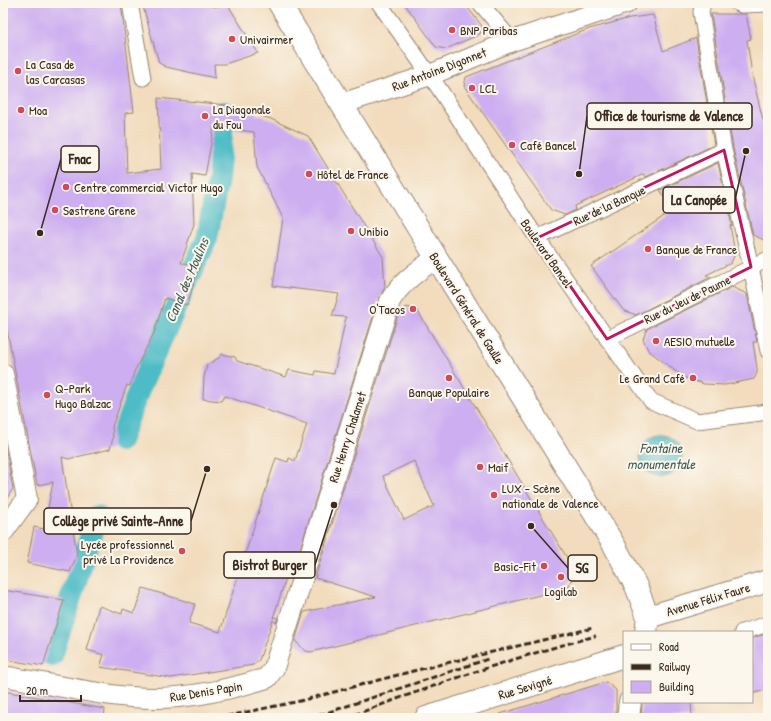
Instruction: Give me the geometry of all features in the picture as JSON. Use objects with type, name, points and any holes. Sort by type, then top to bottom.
[{"type":"main road","name":"Boulevard Général de Gaulle","points":[[279,3],[614,545],[636,586],[647,625]]},
{"type":"main road","name":"Avenue Félix Faure","points":[[647,625],[768,581]]},
{"type":"main road","name":"Rue Sevigné","points":[[426,718],[623,656]]},
{"type":"main road","points":[[628,718],[630,703]]},
{"type":"street","points":[[130,3],[143,78]]},
{"type":"street","name":"Boulevard Bancel","points":[[379,3],[430,75],[536,238],[651,401],[697,421],[768,412]]},
{"type":"street","points":[[480,3],[512,41]]},
{"type":"street","name":"Rue Antoine Digonnet","points":[[341,104],[430,75],[512,41],[627,3]]},
{"type":"street","points":[[703,3],[701,12],[724,150],[751,267],[768,351]]},
{"type":"street","points":[[737,3],[742,5],[768,4]]},
{"type":"street","name":"Rue de la Banque","points":[[536,238],[724,150]]},
{"type":"street","name":"Rue Henry Chalamet","points":[[267,678],[274,668],[390,301],[397,289],[408,278],[436,258]]},
{"type":"street","name":"Rue du Jeu de Paume","points":[[607,339],[768,259]]},
{"type":"street","points":[[3,374],[27,499],[3,532]]},
{"type":"street","points":[[745,631],[768,624]]},
{"type":"street","name":"Rue Denis Papin","points":[[3,676],[107,694],[157,698],[195,695],[267,678]]},
{"type":"highlighted area","points":[[724,150],[751,267],[607,339],[537,238]]},
{"type":"water","name":"Fontaine monumentale","points":[[661,435],[676,441],[682,456],[676,471],[661,477],[646,471],[640,456],[646,441]]},
{"type":"building","points":[[3,3],[121,3],[134,112],[125,113],[127,173],[161,169],[158,98],[226,105],[271,119],[308,136],[383,257],[385,287],[379,298],[293,571],[289,569],[273,618],[278,617],[276,623],[273,620],[259,660],[253,665],[171,678],[100,667],[104,655],[87,650],[99,606],[122,614],[123,609],[134,613],[143,588],[195,604],[189,623],[220,632],[276,458],[288,462],[289,458],[295,461],[307,424],[225,396],[221,401],[203,399],[204,377],[207,365],[220,357],[222,354],[235,357],[237,361],[286,377],[289,370],[315,375],[316,371],[334,374],[346,317],[332,316],[339,294],[273,286],[283,218],[257,167],[254,132],[214,127],[205,176],[192,174],[194,224],[181,263],[200,264],[187,305],[165,298],[154,333],[134,372],[130,386],[127,385],[112,427],[113,438],[110,449],[68,459],[62,457],[77,555],[70,572],[27,563],[34,527],[44,529],[53,482],[37,485],[3,309]]},
{"type":"building","points":[[142,3],[213,3],[213,7],[228,5],[258,53],[225,64],[214,64],[215,78],[166,67],[159,63]]},
{"type":"building","name":"BNP Paribas","points":[[404,3],[464,3],[482,26],[480,34],[446,49],[436,47]]},
{"type":"building","points":[[711,14],[746,14],[751,39],[747,40],[752,75],[763,120],[768,119],[768,242],[753,235],[733,148]]},
{"type":"building","points":[[653,15],[663,51],[696,38],[714,145],[646,177],[644,174],[575,206],[576,210],[565,215],[551,210],[464,86],[466,77],[589,29],[630,18]]},
{"type":"building","points":[[718,163],[732,226],[730,225],[735,254],[731,263],[706,275],[711,277],[636,315],[623,310],[591,266],[673,210],[660,190]]},
{"type":"building","points":[[732,287],[747,294],[757,342],[753,342],[757,368],[757,373],[754,379],[725,385],[704,384],[683,377],[648,350],[643,339],[647,329]]},
{"type":"building","points":[[407,307],[417,310],[575,571],[568,588],[311,652],[306,651],[295,641],[304,612],[376,597],[315,578],[399,312]],"holes":[[[414,461],[434,506],[404,520],[383,476]]]},
{"type":"building","points":[[3,435],[13,489],[3,504]]},
{"type":"building","points":[[3,590],[64,600],[43,666],[3,659]]},
{"type":"building","points":[[768,633],[768,689],[753,694],[753,638]]},
{"type":"building","points":[[606,682],[616,690],[616,718],[501,718],[500,714]]},
{"type":"building","points":[[3,691],[105,709],[104,718],[3,718]]},
{"type":"building","points":[[642,703],[691,703],[692,718],[641,718]]},
{"type":"waterway","name":"Canal des Moulins","points":[[120,441],[140,387],[207,238],[218,179],[224,112]]},
{"type":"waterway","name":"Canal des Moulins","points":[[52,656],[97,516]]},
{"type":"railway","points":[[218,718],[300,701],[413,671],[593,628]]},
{"type":"railway","points":[[346,718],[470,674],[596,636]]},
{"type":"railway","points":[[311,718],[488,659]]},
{"type":"place","name":"BNP Paribas","points":[[452,30]]},
{"type":"place","name":"Univairmer","points":[[232,39]]},
{"type":"place","name":"La Casa de las Carcasas","points":[[18,71]]},
{"type":"place","name":"LCL","points":[[472,88]]},
{"type":"place","name":"Moa","points":[[21,110]]},
{"type":"place","name":"La Diagonale du Fou","points":[[205,116]]},
{"type":"place","name":"Café Bancel","points":[[512,145]]},
{"type":"place","name":"La Canopée","points":[[746,151]]},
{"type":"place","name":"Hôtel de France","points":[[309,174]]},
{"type":"place","name":"Office de tourisme de Valence","points":[[579,174]]},
{"type":"place","name":"Centre commercial Victor Hugo","points":[[66,187]]},
{"type":"place","name":"Søstrene Grene","points":[[55,210]]},
{"type":"place","name":"Unibio","points":[[351,231]]},
{"type":"place","name":"Fnac","points":[[40,233]]},
{"type":"place","name":"Banque de France","points":[[648,249]]},
{"type":"place","name":"O'Tacos","points":[[413,309]]},
{"type":"place","name":"AESIO mutuelle","points":[[656,341]]},
{"type":"place","name":"Banque Populaire","points":[[449,378]]},
{"type":"place","name":"Le Grand Café","points":[[693,378]]},
{"type":"place","name":"Q-Park Hugo Balzac","points":[[47,395]]},
{"type":"place","name":"Maif","points":[[480,467]]},
{"type":"place","name":"Collège privé Sainte-Anne","points":[[207,469]]},
{"type":"place","name":"LUX - Scène nationale de Valence","points":[[494,495]]},
{"type":"place","name":"Bistrot Burger","points":[[334,505]]},
{"type":"place","name":"SG","points":[[531,526]]},
{"type":"place","name":"Lycée professionnel privé La Providence","points":[[182,551]]},
{"type":"place","name":"Basic-Fit","points":[[544,566]]},
{"type":"place","name":"Logilab","points":[[561,577]]}]
